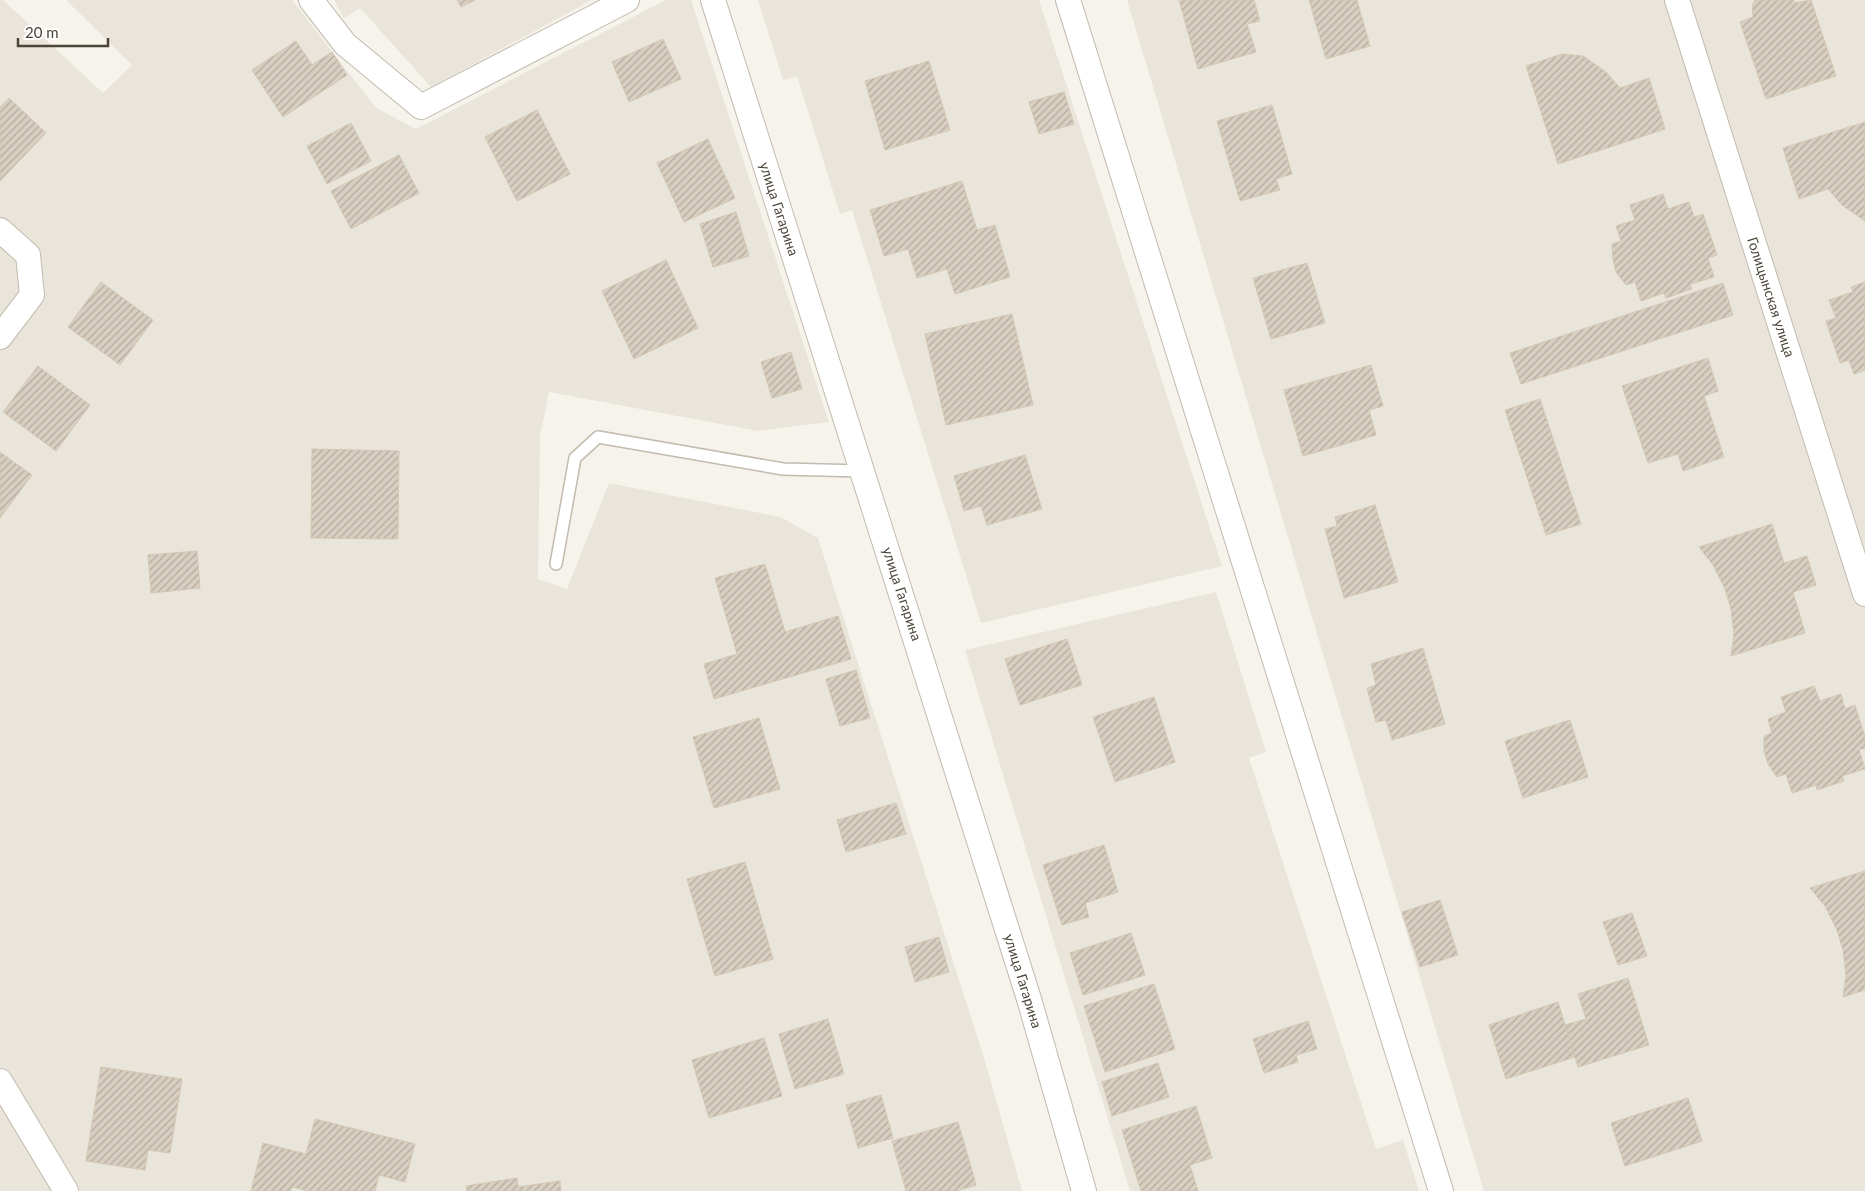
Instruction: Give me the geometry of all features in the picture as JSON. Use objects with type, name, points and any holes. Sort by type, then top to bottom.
[{"type":"street","points":[[312,0],[345,44],[421,107],[627,0]]},
{"type":"street","name":"улица Гагарина","points":[[712,0],[1029,999],[1084,1191]]},
{"type":"street","points":[[1068,0],[1441,1191]]},
{"type":"street","name":"Голицынская улица","points":[[1677,0],[1865,594]]},
{"type":"street","points":[[0,230],[28,255],[32,295],[0,337]]},
{"type":"street","points":[[0,1081],[66,1191]]},
{"type":"lane","points":[[556,564],[575,458],[598,437],[783,470],[862,472]]},
{"type":"shaded area","points":[[0,0],[3,0],[103,93],[132,65],[66,0],[292,0],[376,108],[416,129],[666,0],[691,0],[829,422],[758,431],[549,392],[540,436],[538,579],[567,589],[609,483],[780,517],[818,538],[985,1061],[1022,1191],[0,1191]]},
{"type":"shaded area","points":[[334,0],[592,0],[431,87],[360,8],[344,18]]},
{"type":"shaded area","points":[[758,0],[1039,0],[1222,566],[981,623],[852,210],[840,214],[797,76],[783,80]]},
{"type":"shaded area","points":[[1127,0],[1865,0],[1865,1191],[1484,1191]]},
{"type":"shaded area","points":[[1216,592],[1266,752],[1249,758],[1376,1149],[1403,1140],[1419,1191],[1130,1191],[965,650]]},
{"type":"building","points":[[457,0],[475,0],[461,7]]},
{"type":"building","points":[[1179,0],[1254,0],[1260,21],[1247,24],[1256,52],[1198,69]]},
{"type":"building","points":[[1309,0],[1357,0],[1370,46],[1326,59]]},
{"type":"building","points":[[1755,0],[1793,0],[1795,3],[1811,0],[1836,76],[1766,99],[1740,22],[1753,17],[1752,7]]},
{"type":"building","points":[[663,39],[681,79],[629,102],[612,62]]},
{"type":"building","points":[[296,41],[312,65],[332,52],[347,75],[283,117],[252,70]]},
{"type":"building","points":[[1562,54],[1583,56],[1606,72],[1620,88],[1649,78],[1665,129],[1558,164],[1526,66]]},
{"type":"building","points":[[929,61],[950,130],[885,150],[865,81]]},
{"type":"building","points":[[1064,92],[1074,124],[1039,134],[1029,102]]},
{"type":"building","points":[[9,98],[46,133],[0,181],[0,107]]},
{"type":"building","points":[[1272,105],[1292,174],[1276,179],[1280,190],[1240,201],[1217,121]]},
{"type":"building","points":[[537,110],[570,174],[517,201],[485,137]]},
{"type":"building","points":[[1865,122],[1865,221],[1842,205],[1828,189],[1799,199],[1783,148]]},
{"type":"building","points":[[351,123],[371,161],[327,184],[307,146]]},
{"type":"building","points":[[708,139],[735,198],[684,222],[657,163]]},
{"type":"building","points":[[399,155],[419,193],[351,229],[331,191]]},
{"type":"building","points":[[962,181],[977,230],[995,225],[1010,277],[955,294],[947,269],[917,278],[908,249],[884,256],[870,210]]},
{"type":"building","points":[[1663,194],[1668,209],[1689,202],[1694,217],[1703,214],[1717,255],[1708,258],[1714,277],[1690,284],[1692,289],[1666,298],[1664,293],[1641,301],[1635,282],[1626,285],[1616,272],[1612,244],[1621,241],[1616,226],[1635,220],[1630,205]]},
{"type":"building","points":[[736,212],[749,256],[713,267],[700,224]]},
{"type":"building","points":[[666,260],[698,328],[634,359],[602,291]]},
{"type":"building","points":[[1307,263],[1325,323],[1271,339],[1253,278]]},
{"type":"building","points":[[101,282],[153,320],[120,365],[68,327]]},
{"type":"building","points":[[1865,282],[1865,370],[1854,374],[1849,360],[1840,363],[1826,321],[1836,318],[1829,300],[1853,292],[1851,287]]},
{"type":"building","points":[[1723,283],[1733,315],[1521,384],[1510,353]]},
{"type":"building","points":[[1012,314],[1033,405],[946,425],[925,334]]},
{"type":"building","points":[[791,352],[802,389],[772,398],[761,362]]},
{"type":"building","points":[[1708,358],[1718,391],[1704,396],[1724,457],[1683,471],[1678,454],[1648,463],[1622,386]]},
{"type":"building","points":[[1371,365],[1383,406],[1369,410],[1376,435],[1303,456],[1284,390]]},
{"type":"building","points":[[38,366],[90,405],[56,451],[3,412]]},
{"type":"building","points":[[1540,399],[1581,524],[1546,535],[1505,410]]},
{"type":"building","points":[[312,449],[399,451],[398,539],[311,538]]},
{"type":"building","points":[[0,452],[32,475],[0,518]]},
{"type":"building","points":[[1025,455],[1042,509],[987,525],[981,506],[964,511],[954,476]]},
{"type":"building","points":[[1375,505],[1398,582],[1344,598],[1325,529],[1337,526],[1335,517]]},
{"type":"building","points":[[1772,524],[1784,563],[1807,556],[1816,585],[1793,592],[1805,633],[1731,656],[1734,634],[1731,609],[1725,589],[1713,565],[1699,547]]},
{"type":"building","points":[[197,551],[200,588],[151,593],[148,555]]},
{"type":"building","points":[[765,564],[785,632],[838,616],[851,659],[714,699],[704,664],[737,654],[715,578]]},
{"type":"building","points":[[1067,639],[1082,685],[1020,705],[1005,659]]},
{"type":"building","points":[[1423,648],[1445,724],[1392,740],[1386,720],[1376,722],[1367,688],[1376,685],[1371,664]]},
{"type":"building","points":[[856,670],[870,718],[840,726],[826,679]]},
{"type":"building","points":[[1814,686],[1820,701],[1841,694],[1845,709],[1855,705],[1865,737],[1865,748],[1859,750],[1865,769],[1842,776],[1844,781],[1817,790],[1816,785],[1792,793],[1786,774],[1777,777],[1768,764],[1764,751],[1764,736],[1772,733],[1768,719],[1786,712],[1781,697]]},
{"type":"building","points":[[1154,697],[1175,762],[1115,782],[1093,717]]},
{"type":"building","points":[[759,718],[780,789],[714,808],[693,737]]},
{"type":"building","points":[[1570,720],[1588,777],[1523,798],[1505,741]]},
{"type":"building","points":[[896,803],[906,834],[846,852],[837,820]]},
{"type":"building","points":[[1104,845],[1118,892],[1085,903],[1089,917],[1062,925],[1043,865]]},
{"type":"building","points":[[745,862],[773,959],[715,976],[687,879]]},
{"type":"building","points":[[1865,871],[1865,990],[1843,997],[1846,975],[1843,950],[1837,930],[1825,906],[1810,888]]},
{"type":"building","points":[[1440,900],[1458,955],[1420,967],[1402,912]]},
{"type":"building","points":[[1632,913],[1647,956],[1618,965],[1603,922]]},
{"type":"building","points":[[1131,933],[1145,975],[1083,995],[1070,953]]},
{"type":"building","points":[[939,937],[949,972],[915,982],[905,947]]},
{"type":"building","points":[[1628,978],[1649,1045],[1578,1067],[1565,1025],[1586,1019],[1578,994]]},
{"type":"building","points":[[1154,984],[1175,1049],[1105,1072],[1084,1006]]},
{"type":"building","points":[[1558,1002],[1575,1057],[1506,1079],[1489,1025]]},
{"type":"building","points":[[828,1019],[844,1074],[795,1089],[779,1034]]},
{"type":"building","points":[[1308,1021],[1317,1049],[1296,1055],[1298,1062],[1264,1073],[1253,1039]]},
{"type":"building","points":[[764,1038],[782,1096],[709,1118],[692,1060]]},
{"type":"building","points":[[1158,1063],[1169,1097],[1112,1116],[1102,1082]]},
{"type":"building","points":[[101,1067],[182,1079],[170,1153],[148,1150],[145,1170],[86,1161]]},
{"type":"building","points":[[881,1095],[893,1138],[858,1148],[846,1105]]},
{"type":"building","points":[[1688,1098],[1702,1141],[1625,1166],[1611,1123]]},
{"type":"building","points":[[1196,1106],[1212,1158],[1190,1165],[1198,1191],[1141,1191],[1122,1130]]},
{"type":"building","points":[[315,1119],[415,1144],[405,1182],[379,1175],[375,1191],[308,1191],[292,1187],[291,1191],[251,1191],[263,1143],[306,1154]]},
{"type":"building","points":[[958,1122],[976,1185],[956,1191],[906,1191],[892,1141]]},
{"type":"building","points":[[517,1178],[518,1187],[560,1181],[561,1191],[467,1191],[466,1186]]}]
